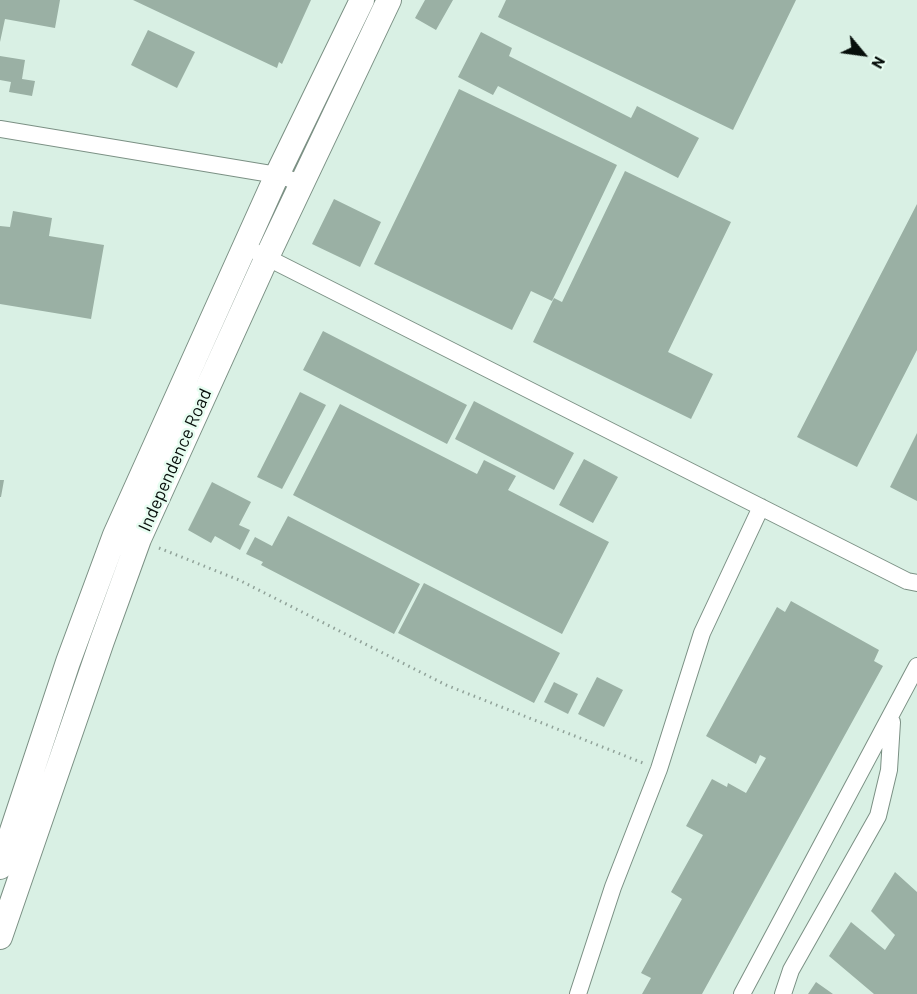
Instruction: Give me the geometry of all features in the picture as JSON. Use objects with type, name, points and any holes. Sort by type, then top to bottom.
[{"type":"main road","name":"Independence Road","points":[[0,867],[68,662],[115,535],[277,174],[362,0]]},
{"type":"main road","name":"Independence Road","points":[[0,936],[139,539],[267,257],[389,0]]},
{"type":"street","points":[[0,129],[277,174],[302,183]]},
{"type":"street","points":[[244,248],[267,257],[907,581],[917,583]]},
{"type":"street","points":[[578,994],[613,886],[659,769],[702,633],[761,507]]},
{"type":"street","points":[[742,994],[917,666]]},
{"type":"street","points":[[783,994],[791,970],[878,816],[889,770],[892,715]]},
{"type":"path","points":[[139,539],[239,580],[446,685],[659,769]]},
{"type":"building","points":[[0,0],[60,0],[55,28],[5,19],[0,42]]},
{"type":"building","points":[[133,0],[311,0],[282,64],[279,62],[277,68]]},
{"type":"building","points":[[425,0],[453,0],[436,30],[415,18]]},
{"type":"building","points":[[506,0],[796,0],[733,130],[498,17]]},
{"type":"building","points":[[148,30],[195,52],[177,88],[131,65]]},
{"type":"building","points":[[481,32],[512,48],[509,56],[631,118],[637,106],[699,138],[678,178],[498,86],[493,95],[458,77]]},
{"type":"building","points":[[0,56],[25,60],[22,79],[35,81],[32,96],[9,92],[11,82],[0,80]]},
{"type":"building","points":[[459,89],[617,165],[552,301],[531,291],[512,330],[374,264]]},
{"type":"building","points":[[625,171],[731,222],[668,352],[713,374],[691,419],[533,342],[554,298],[562,302]]},
{"type":"building","points":[[334,199],[381,222],[360,267],[312,244]]},
{"type":"building","points":[[917,204],[917,350],[857,467],[797,437]]},
{"type":"building","points":[[13,211],[52,218],[49,236],[104,245],[91,319],[0,304],[0,226],[10,227]]},
{"type":"building","points":[[323,331],[467,405],[447,444],[303,370]]},
{"type":"building","points":[[300,392],[326,405],[282,489],[257,477]]},
{"type":"building","points":[[474,401],[574,453],[554,490],[455,439]]},
{"type":"building","points":[[340,404],[477,474],[484,460],[516,476],[508,490],[609,542],[562,634],[293,495]]},
{"type":"building","points":[[917,433],[917,501],[890,487]]},
{"type":"building","points":[[584,459],[618,477],[593,523],[559,505]]},
{"type":"building","points":[[0,480],[4,480],[1,497],[0,497]]},
{"type":"building","points":[[212,482],[251,502],[239,525],[250,530],[240,550],[215,536],[211,543],[188,530]]},
{"type":"building","points":[[288,516],[420,584],[394,634],[261,565],[263,562],[246,554],[255,537],[272,546]]},
{"type":"building","points":[[424,583],[560,653],[534,703],[398,633]]},
{"type":"building","points":[[791,601],[879,650],[874,661],[883,666],[702,994],[642,994],[651,978],[641,973],[682,899],[671,892],[703,835],[686,826],[712,779],[727,787],[728,783],[746,793],[766,758],[760,755],[756,764],[706,736],[777,607],[785,612]]},
{"type":"building","points":[[597,677],[623,690],[604,727],[578,714]]},
{"type":"building","points":[[554,682],[578,694],[568,714],[544,702]]},
{"type":"building","points":[[895,872],[917,892],[917,994],[874,994],[829,956],[851,922],[885,950],[895,935],[871,911]]},
{"type":"building","points":[[816,982],[833,994],[808,994]]}]
